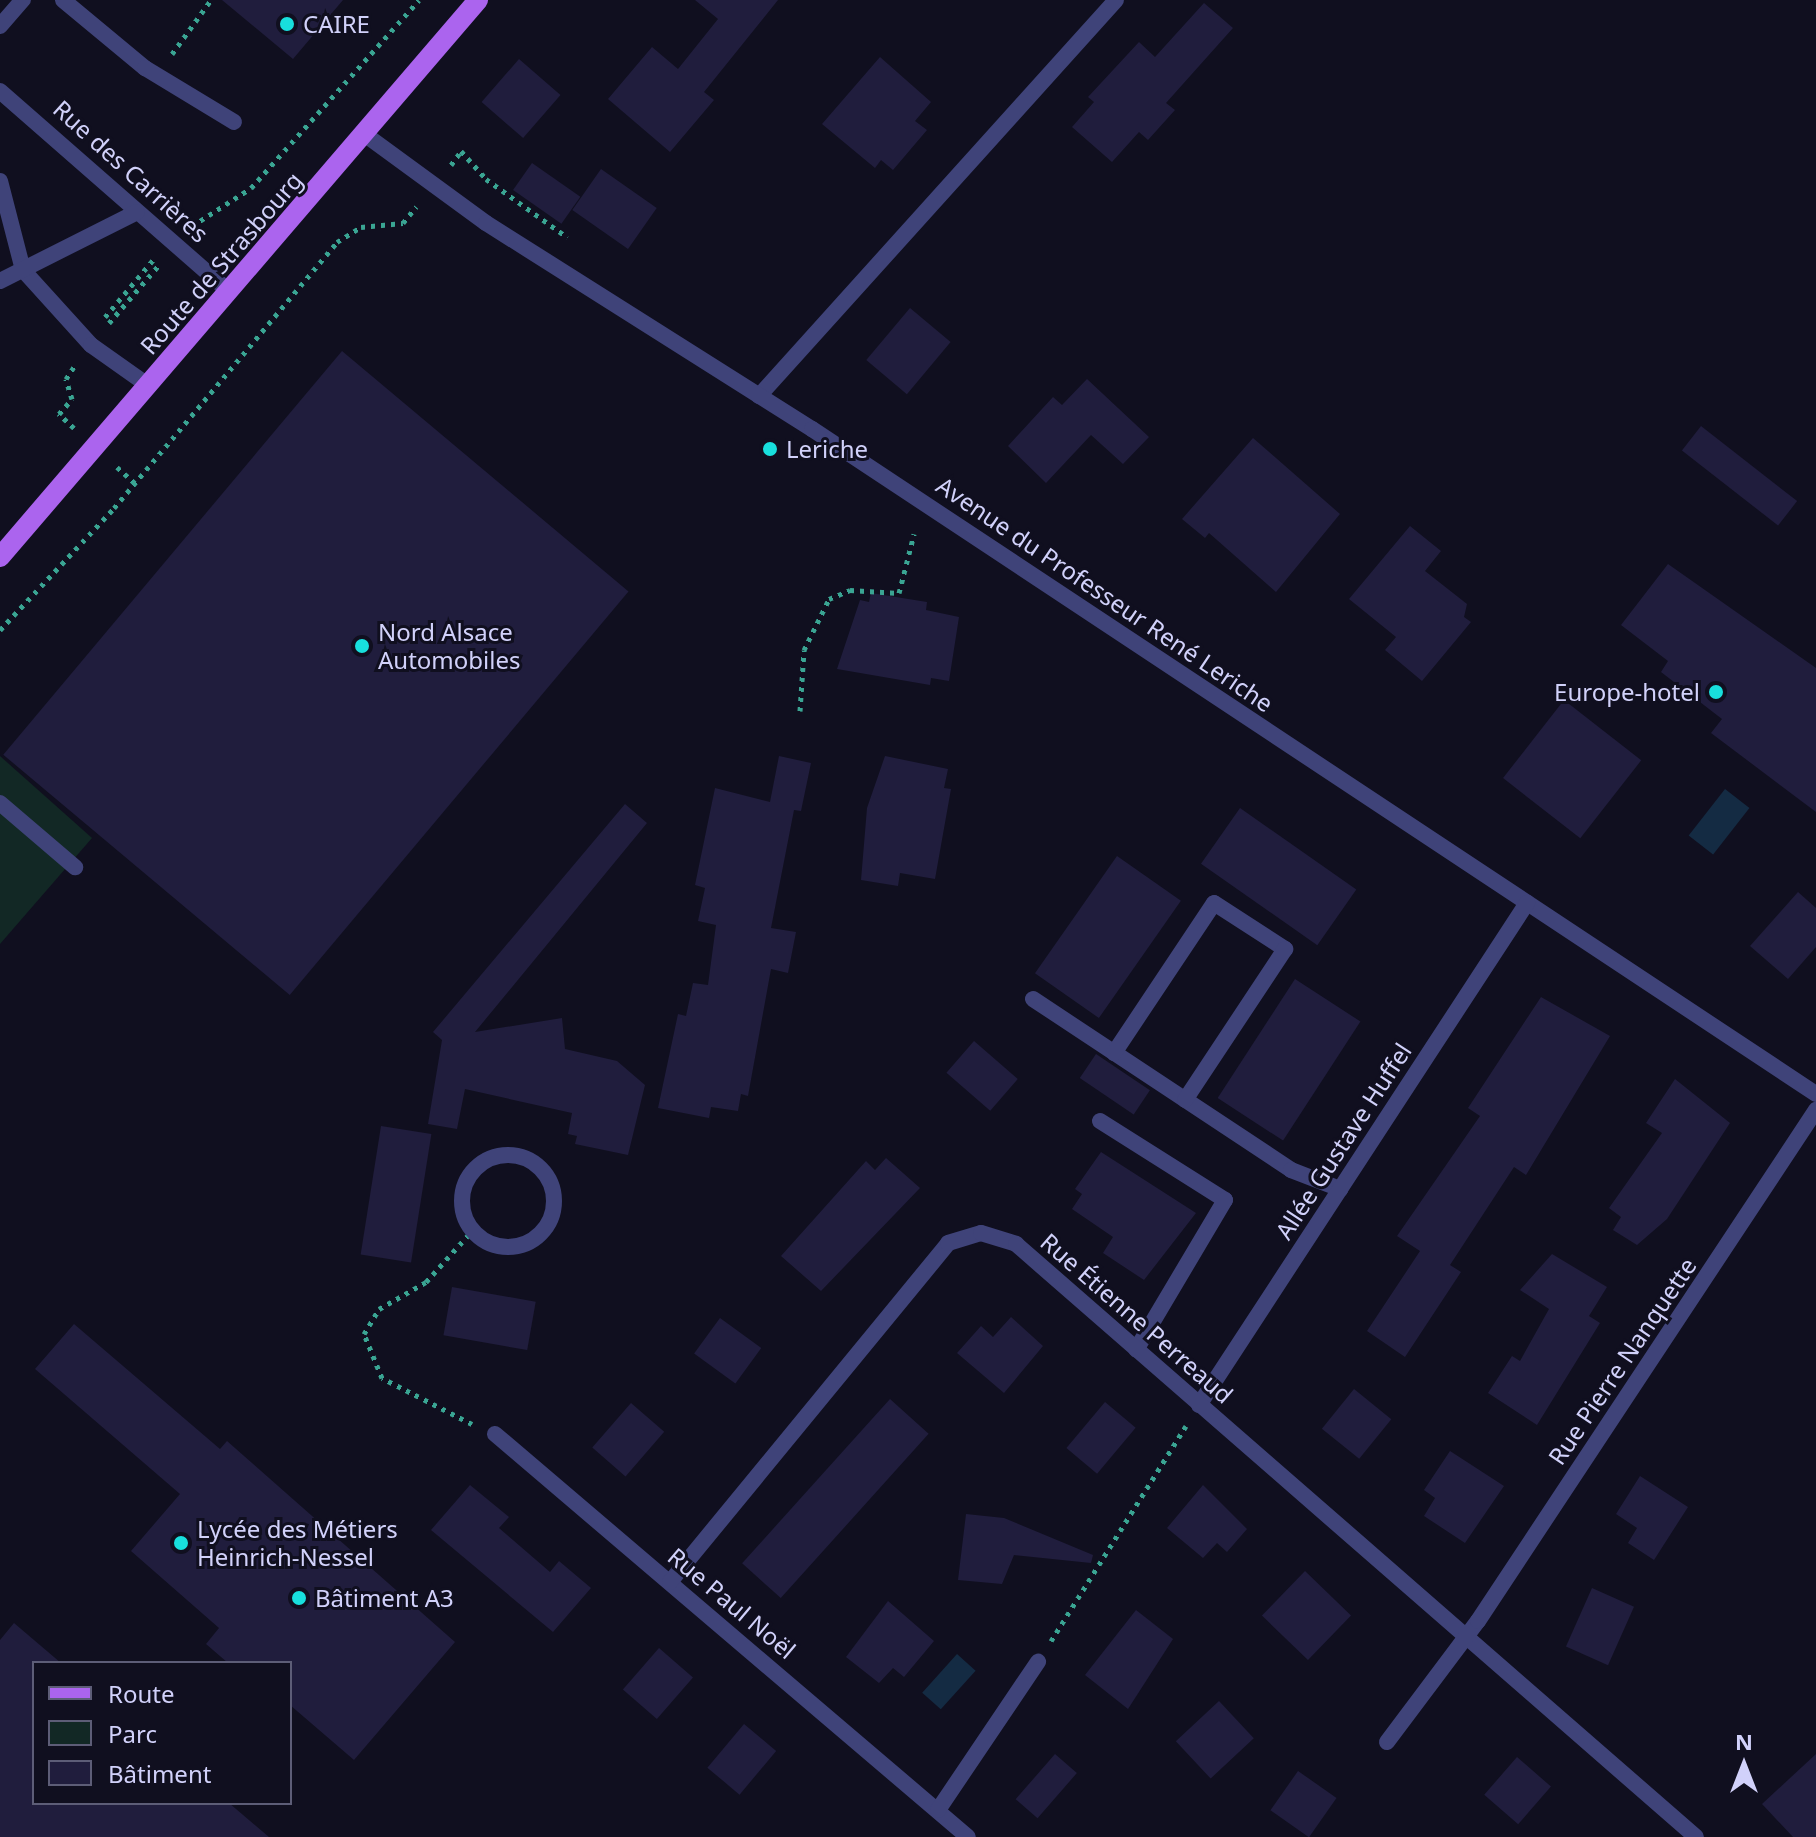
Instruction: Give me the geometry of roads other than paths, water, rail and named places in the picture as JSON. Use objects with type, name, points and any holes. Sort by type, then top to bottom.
[{"type":"main road","name":"Route de Strasbourg","points":[[0,557],[149,386],[227,290],[367,136],[478,0]]},
{"type":"street","points":[[0,26],[23,0]]},
{"type":"street","points":[[63,0],[156,75],[234,122]]},
{"type":"street","points":[[759,396],[1116,0]]},
{"type":"street","name":"Rue des Carrières","points":[[0,91],[227,290]]},
{"type":"street","name":"Avenue du Professeur René Leriche","points":[[367,136],[486,223],[759,396],[1816,1094]]},
{"type":"street","points":[[0,181],[23,270],[91,345],[149,386]]},
{"type":"street","points":[[0,281],[137,212]]},
{"type":"street","points":[[0,803],[75,867]]},
{"type":"street","points":[[1114,1053],[1214,903],[1285,949],[1185,1100]]},
{"type":"street","name":"Allée Gustave Huffel","points":[[1199,1405],[1527,903]]},
{"type":"street","points":[[1033,999],[1291,1170],[1340,1189]]},
{"type":"street","name":"Rue Pierre Nanquette","points":[[1466,1637],[1816,1110]]},
{"type":"street","points":[[1100,1121],[1225,1200],[1136,1350]]},
{"type":"street","points":[[513,1155],[541,1168],[554,1212],[537,1239],[508,1248],[472,1231],[461,1200],[482,1163],[513,1155]]},
{"type":"street","name":"Rue Étienne Perreaud","points":[[670,1582],[948,1243],[981,1233],[1016,1244],[1696,1837]]},
{"type":"street","name":"Rue Paul Noël","points":[[495,1434],[968,1837]]},
{"type":"street","points":[[1387,1742],[1466,1637]]},
{"type":"street","points":[[938,1810],[1038,1662]]},
{"type":"water","points":[[1725,789],[1749,808],[1713,855],[1689,835]]},
{"type":"water","points":[[957,1654],[976,1671],[941,1709],[922,1693]]},
{"type":"place","name":"CAIRE","points":[[287,24]]},
{"type":"place","name":"Leriche","points":[[770,449]]},
{"type":"place","name":"Nord Alsace Automobiles","points":[[362,646]]},
{"type":"place","name":"Europe-hotel","points":[[1716,692]]},
{"type":"place","name":"Lycée des Métiers Heinrich-Nessel","points":[[181,1543]]},
{"type":"place","name":"Bâtiment A3","points":[[299,1598]]}]
